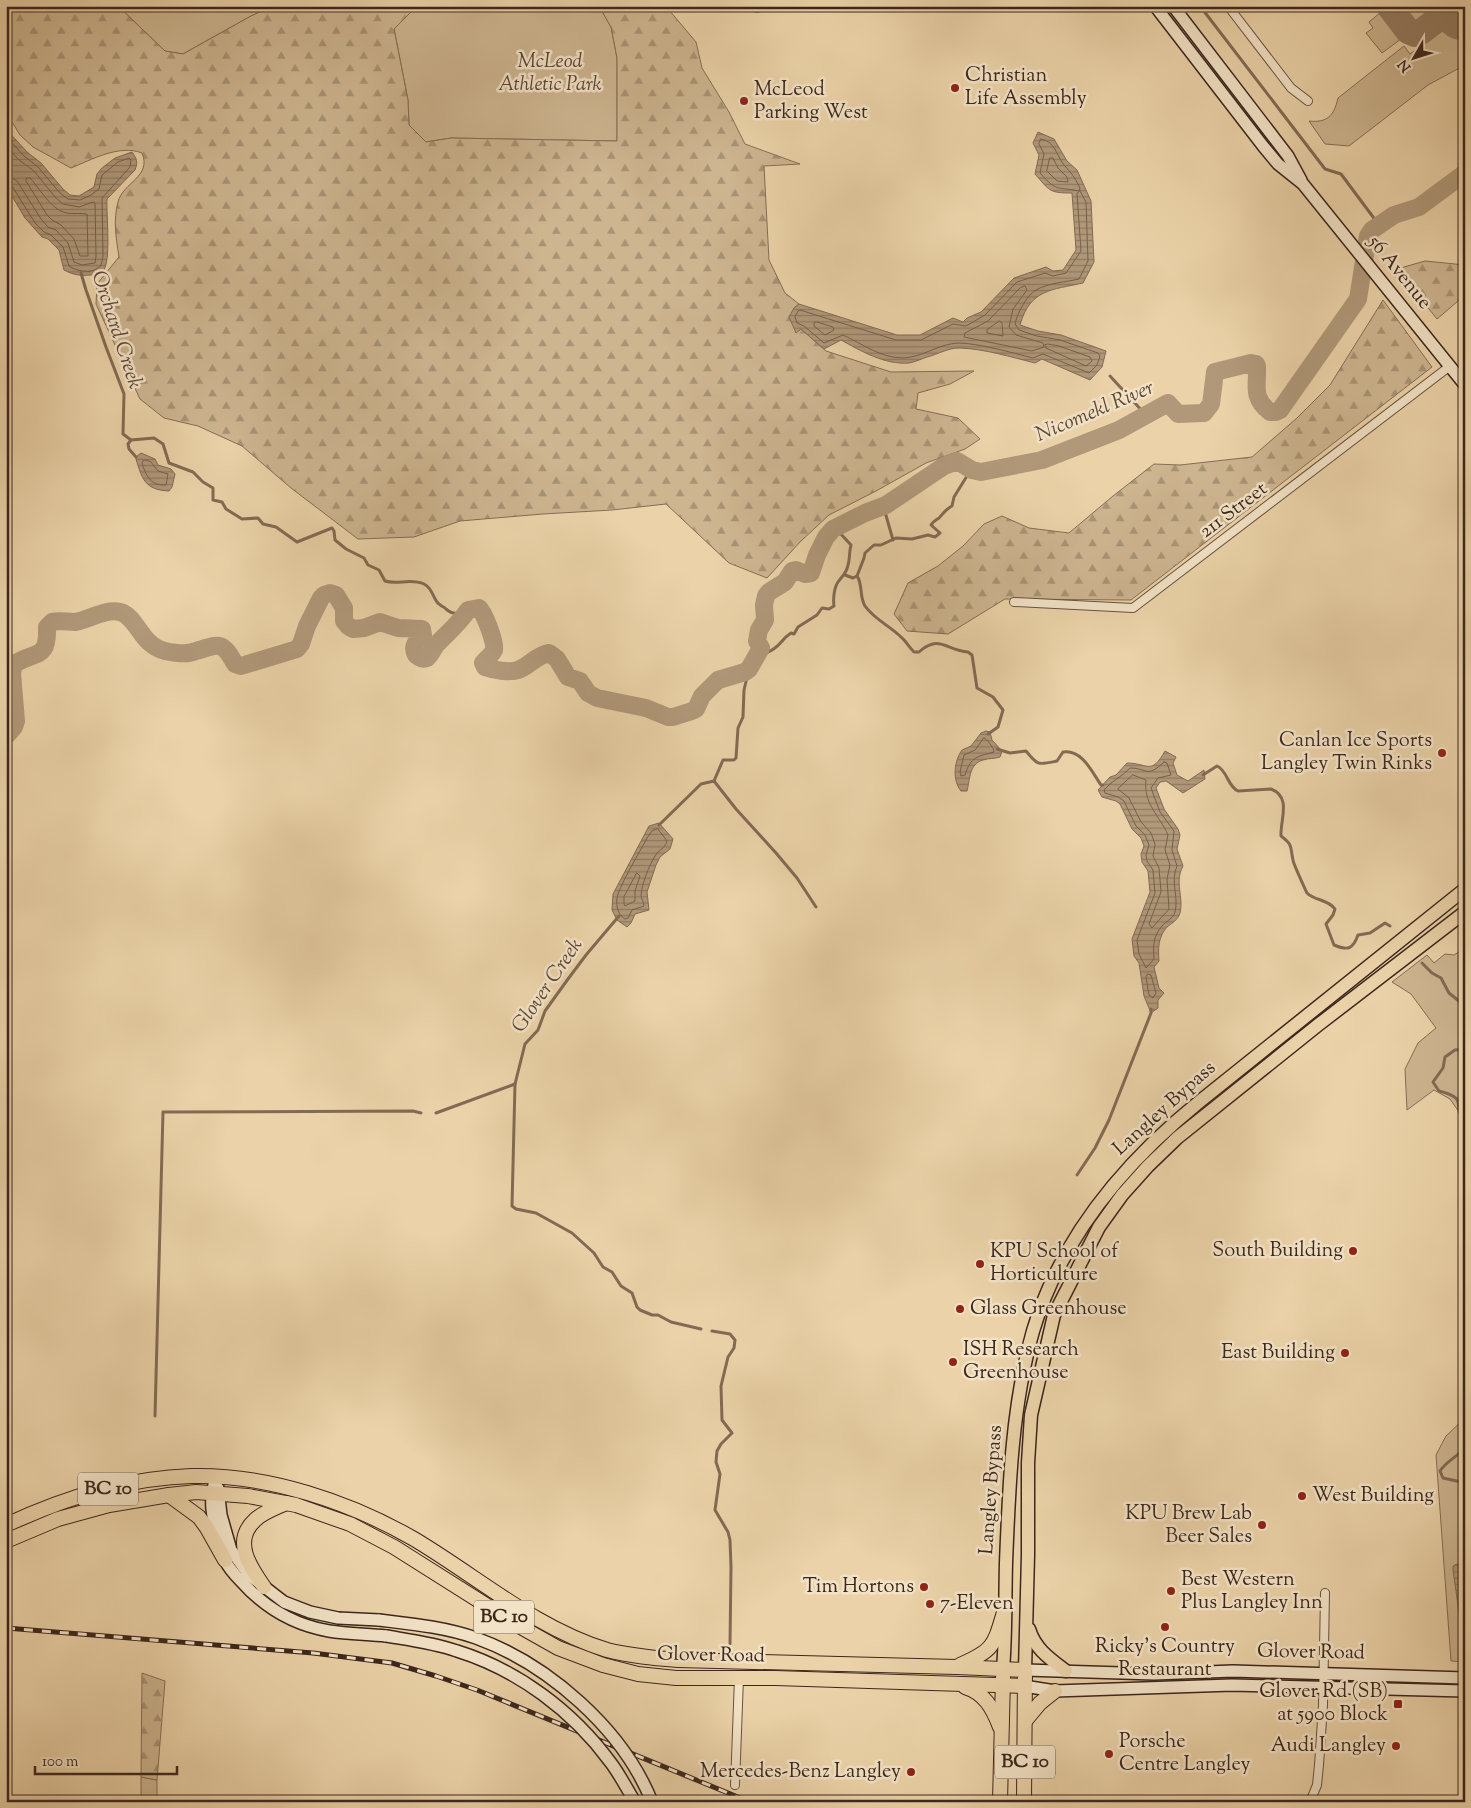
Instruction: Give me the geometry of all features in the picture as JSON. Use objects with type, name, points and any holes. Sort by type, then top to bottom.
[{"type":"highway","name":"Glover Road","points":[[6,1525],[67,1500],[141,1481],[192,1476],[259,1482],[304,1492],[356,1509],[413,1539],[525,1612],[564,1634],[607,1650],[640,1657],[678,1660],[1025,1670]]},
{"type":"highway","name":"Glover Road","points":[[6,1541],[58,1519],[109,1505],[168,1495],[215,1492],[296,1505],[350,1524],[394,1547],[519,1626],[558,1648],[603,1665],[638,1674],[676,1678],[1024,1686]]},
{"type":"highway","points":[[168,1495],[199,1517],[208,1528],[225,1560]]},
{"type":"highway","points":[[264,1587],[249,1565],[243,1547],[243,1538],[254,1520],[286,1503]]},
{"type":"highway","points":[[957,1667],[986,1652],[996,1639],[1005,1610]]},
{"type":"highway","name":"Langley Bypass","points":[[1000,1802],[1003,1669]]},
{"type":"highway","name":"Langley Bypass","points":[[1025,1670],[1027,1799]]},
{"type":"highway","points":[[954,1684],[971,1689],[988,1701],[1002,1733]]},
{"type":"highway","points":[[1025,1721],[1040,1703],[1055,1691]]},
{"type":"main road","name":"56 Avenue","points":[[1154,6],[1278,164],[1303,184]]},
{"type":"main road","name":"56 Avenue","points":[[1173,6],[1288,156],[1303,184],[1465,385]]},
{"type":"main road","points":[[1194,57],[1210,55]]},
{"type":"main road","name":"Langley Bypass","points":[[1003,1669],[1010,1477],[1025,1363],[1043,1302],[1074,1238],[1105,1194],[1158,1137],[1465,889]]},
{"type":"main road","name":"Langley Bypass","points":[[1025,1670],[1028,1463],[1031,1415],[1054,1315],[1099,1227],[1122,1195],[1177,1138],[1318,1025],[1465,912]]},
{"type":"main road","points":[[216,1478],[213,1517],[225,1560],[236,1576],[266,1605],[298,1623],[328,1631],[386,1636],[426,1642],[456,1650],[488,1662],[536,1689],[588,1734],[612,1764],[635,1802]]},
{"type":"main road","points":[[215,1492],[231,1550],[248,1575],[284,1602],[310,1612],[338,1618],[379,1620],[436,1627],[476,1638],[531,1665],[578,1700],[605,1728],[637,1771],[652,1802]]},
{"type":"main road","points":[[1027,1624],[1037,1647],[1066,1671]]},
{"type":"main road","name":"Glover Road","points":[[1025,1670],[1154,1674],[1233,1671],[1465,1678]]},
{"type":"main road","name":"Glover Road","points":[[1024,1686],[1055,1691],[1194,1685],[1465,1691]]},
{"type":"street","points":[[751,7],[763,6]]},
{"type":"street","points":[[1228,6],[1291,88],[1308,101]]},
{"type":"street","name":"211 Street","points":[[1014,602],[1133,608],[1450,366]]},
{"type":"street","points":[[1310,1802],[1317,1785],[1319,1765],[1325,1593]]},
{"type":"street","points":[[734,1785],[739,1678]]},
{"type":"green space","points":[[6,6],[118,6],[165,51],[183,54],[251,16],[273,6],[358,6],[359,8],[361,6],[413,6],[412,11],[394,29],[408,100],[409,125],[426,142],[451,138],[617,141],[617,58],[611,27],[599,6],[673,6],[669,10],[696,42],[702,68],[729,112],[745,144],[800,164],[764,166],[769,260],[785,293],[799,304],[794,308],[796,332],[801,329],[826,351],[891,372],[974,371],[950,384],[918,393],[916,409],[958,418],[980,439],[965,449],[926,463],[829,515],[801,541],[767,578],[729,563],[666,504],[612,510],[460,521],[414,537],[358,539],[291,488],[242,446],[198,426],[164,418],[140,399],[96,304],[97,284],[119,257],[115,222],[118,202],[125,189],[140,174],[143,168],[142,153],[124,150],[105,154],[71,168],[33,147],[20,135],[6,112]]},
{"type":"green space","points":[[118,6],[274,6],[251,16],[183,54],[165,51]]},
{"type":"green space","name":"McLeod Athletic Park","points":[[413,6],[599,6],[611,27],[617,58],[617,141],[451,138],[426,142],[409,125],[408,100],[394,29],[412,11]]},
{"type":"green space","points":[[1395,6],[1433,6],[1429,18],[1424,22],[1407,22]]},
{"type":"green space","points":[[1381,12],[1401,39],[1382,53],[1366,33],[1373,28],[1369,22]]},
{"type":"green space","points":[[1442,31],[1462,32],[1465,37],[1465,65],[1428,85],[1349,146],[1325,144],[1309,121],[1321,121],[1329,117],[1338,98],[1404,46],[1410,54]]},
{"type":"green space","points":[[1425,261],[1465,265],[1465,295],[1437,319],[1397,269]]},
{"type":"green space","points":[[1383,300],[1432,367],[1131,600],[1005,599],[948,634],[907,631],[894,614],[908,583],[938,566],[963,546],[984,524],[1002,516],[1029,528],[1069,533],[1154,464],[1180,465],[1252,457],[1297,418],[1330,385]]},
{"type":"green space","points":[[1465,948],[1465,1117],[1450,1099],[1434,1090],[1407,1110],[1405,1069],[1418,1043],[1436,1028],[1411,994],[1392,982],[1427,955],[1434,963],[1445,954],[1454,955]]},
{"type":"green space","points":[[1465,1418],[1465,1662],[1451,1661],[1436,1455],[1446,1436]]},
{"type":"green space","points":[[142,1673],[165,1681],[157,1780],[141,1777]]},
{"type":"green space","points":[[141,1777],[157,1780],[157,1802],[141,1802]]},
{"type":"water","points":[[6,129],[70,195],[79,196],[94,187],[97,174],[115,158],[132,152],[134,154],[137,163],[135,170],[107,199],[108,250],[107,260],[102,272],[95,275],[83,275],[64,270],[59,250],[48,239],[42,237],[25,218],[6,186]]},
{"type":"water","points":[[1038,132],[1054,139],[1067,161],[1077,170],[1091,201],[1094,262],[1083,283],[1052,290],[1036,298],[1024,313],[1020,325],[1038,331],[1061,335],[1106,351],[1102,367],[1090,380],[1042,359],[1035,363],[979,350],[960,348],[951,349],[909,363],[891,362],[857,349],[841,340],[824,349],[801,329],[796,333],[789,317],[794,308],[799,304],[897,335],[920,335],[953,318],[963,322],[967,318],[981,312],[1014,278],[1046,267],[1053,271],[1063,270],[1076,250],[1072,193],[1050,190],[1035,174],[1039,155],[1033,143]]},
{"type":"water","points":[[141,453],[155,459],[158,465],[171,469],[175,474],[169,491],[150,486],[143,478],[136,459]]},
{"type":"water","points":[[990,732],[992,740],[1002,751],[1000,757],[978,762],[971,773],[967,791],[961,791],[955,776],[959,754],[962,750],[971,746],[981,733]]},
{"type":"water","points":[[1165,751],[1176,757],[1173,763],[1177,775],[1188,781],[1204,770],[1205,779],[1183,793],[1166,781],[1160,782],[1156,788],[1164,809],[1178,829],[1180,835],[1177,849],[1183,866],[1179,878],[1180,913],[1167,927],[1160,939],[1159,961],[1154,967],[1159,988],[1164,993],[1158,1000],[1158,1008],[1151,1013],[1144,996],[1139,963],[1134,956],[1132,939],[1150,892],[1148,871],[1142,862],[1141,854],[1144,846],[1141,838],[1132,829],[1120,804],[1102,797],[1098,790],[1127,763],[1152,766]]},
{"type":"water","points":[[659,823],[673,839],[670,849],[660,857],[656,865],[647,892],[649,910],[635,914],[627,927],[617,920],[612,910],[613,894],[649,826]]},
{"type":"water","points":[[1457,1564],[1465,1568],[1465,1639],[1462,1634],[1453,1570],[1453,1566]]},
{"type":"waterway","points":[[1200,6],[1325,169],[1341,174],[1379,225]]},
{"type":"waterway","name":"Nicomekl River","points":[[6,736],[14,727],[16,721],[12,673],[14,664],[43,650],[46,645],[47,627],[52,622],[75,622],[103,613],[120,612],[131,619],[150,643],[157,648],[165,651],[185,653],[219,646],[227,651],[235,664],[241,666],[297,649],[321,598],[330,593],[336,595],[344,608],[344,621],[353,629],[364,628],[380,622],[398,628],[422,629],[423,635],[415,644],[414,649],[416,655],[422,658],[426,659],[428,657],[436,645],[468,610],[479,608],[484,615],[494,646],[493,652],[483,663],[485,667],[502,671],[515,671],[549,653],[557,659],[568,677],[580,681],[588,693],[597,698],[646,708],[668,717],[692,711],[696,709],[702,696],[718,680],[749,669],[761,648],[757,641],[759,630],[765,620],[764,605],[766,596],[785,582],[792,571],[796,570],[805,574],[811,573],[817,555],[826,537],[833,529],[886,505],[944,466],[957,461],[972,470],[981,472],[1042,460],[1119,430],[1168,403],[1178,414],[1204,413],[1211,404],[1215,372],[1251,363],[1257,366],[1257,390],[1260,401],[1270,412],[1280,410],[1358,299],[1368,236],[1372,230],[1394,215],[1419,207],[1465,173]]},
{"type":"waterway","name":"Orchard Creek","points":[[81,273],[124,394],[123,434],[131,440],[154,438],[163,444],[169,463],[193,472],[203,482],[213,488],[213,500],[222,502],[226,509],[242,519],[258,518],[263,524],[276,527],[297,542],[332,528],[335,540],[346,549],[364,558],[368,565],[379,570],[385,581],[419,582],[427,586],[438,603],[452,613],[468,610]]},
{"type":"waterway","points":[[1110,376],[1145,414]]},
{"type":"waterway","points":[[131,440],[128,444],[129,449],[136,457]]},
{"type":"waterway","points":[[857,576],[865,553],[874,545],[881,545],[896,538],[912,539],[928,535],[935,537],[940,533],[931,525],[952,506],[954,497],[972,470]]},
{"type":"waterway","points":[[886,505],[885,512],[893,540]]},
{"type":"waterway","points":[[761,648],[766,653],[771,651],[791,633],[794,634],[798,627],[817,615],[822,608],[829,609],[834,606],[836,587],[847,570],[851,545],[836,527]]},
{"type":"waterway","points":[[845,575],[853,578],[857,576]]},
{"type":"waterway","points":[[857,576],[865,606],[873,615],[897,633],[914,652],[919,652],[932,644],[943,644],[972,655],[977,688],[993,697],[1003,710],[998,727],[988,734]]},
{"type":"waterway","name":"Glover Creek","points":[[659,825],[701,784],[714,781],[723,760],[734,760],[736,758],[738,728],[743,717],[744,690],[749,669]]},
{"type":"waterway","points":[[997,749],[1010,753],[1026,751],[1036,762],[1042,764],[1057,761],[1063,752],[1076,754],[1086,762],[1101,785],[1103,785]]},
{"type":"waterway","points":[[1203,775],[1217,766],[1221,768],[1234,789],[1238,791],[1271,789],[1281,797],[1284,810],[1281,836],[1290,846],[1294,862],[1307,893],[1329,903],[1335,909],[1326,924],[1334,945],[1349,948],[1358,935],[1370,933],[1385,923],[1390,926]]},
{"type":"waterway","points":[[714,781],[797,878],[816,907]]},
{"type":"waterway","name":"Glover Creek","points":[[619,916],[568,979],[545,1011],[538,1030],[525,1044],[515,1084],[512,1206],[516,1209],[536,1213],[572,1233],[594,1253],[603,1267],[612,1272],[621,1286],[632,1293],[640,1310],[652,1315],[658,1315],[671,1322],[701,1329]]},
{"type":"waterway","points":[[1422,963],[1432,973],[1441,978],[1449,993],[1465,1006]]},
{"type":"waterway","points":[[1077,1175],[1095,1148],[1109,1120],[1151,1009]]},
{"type":"waterway","points":[[1465,1049],[1455,1050],[1445,1057],[1443,1068],[1433,1082],[1439,1091],[1449,1094],[1457,1100],[1459,1111],[1465,1120]]},
{"type":"waterway","points":[[436,1113],[515,1084]]},
{"type":"waterway","points":[[155,1416],[163,1112],[413,1111],[421,1113]]},
{"type":"waterway","name":"Glover Creek","points":[[712,1331],[730,1334],[735,1340],[734,1348],[728,1357],[721,1386],[722,1420],[732,1433],[717,1451],[716,1462],[720,1474],[715,1510],[728,1532],[730,1540],[730,1644]]},
{"type":"waterway","points":[[1465,1447],[1445,1464],[1440,1471],[1443,1478],[1461,1482],[1465,1486]]},
{"type":"waterway","points":[[1465,1489],[1465,1497]]},
{"type":"taxiway","points":[[1389,6],[1408,31],[1415,34],[1422,31],[1455,6]]},
{"type":"runway","points":[[1462,6],[1465,9]]},
{"type":"railway","points":[[6,1628],[313,1653],[392,1663],[477,1690],[750,1802]]},
{"type":"place","name":"Christian Life Assembly","points":[[955,88]]},
{"type":"place","name":"McLeod Parking West","points":[[744,101]]},
{"type":"place","name":"Canlan Ice Sports Langley Twin Rinks","points":[[1442,753]]},
{"type":"place","name":"South Building","points":[[1353,1251]]},
{"type":"place","name":"KPU School of Horticulture","points":[[980,1264]]},
{"type":"place","name":"Glass Greenhouse","points":[[960,1309]]},
{"type":"place","name":"East Building","points":[[1345,1353]]},
{"type":"place","name":"ISH Research Greenhouse","points":[[953,1362]]},
{"type":"place","name":"West Building","points":[[1302,1496]]},
{"type":"place","name":"KPU Brew Lab Beer Sales","points":[[1262,1525]]},
{"type":"place","name":"Tim Hortons","points":[[924,1587]]},
{"type":"place","name":"Best Western Plus Langley Inn","points":[[1171,1591]]},
{"type":"place","name":"7-Eleven","points":[[930,1604]]},
{"type":"place","name":"Ricky’s Country Restaurant","points":[[1165,1627]]},
{"type":"place","name":"Glover Rd (SB) at 5900 Block","points":[[1398,1704]]},
{"type":"place","name":"Audi Langley","points":[[1396,1746]]},
{"type":"place","name":"Porsche Centre Langley","points":[[1109,1754]]},
{"type":"place","name":"Mercedes-Benz Langley","points":[[911,1772]]}]
